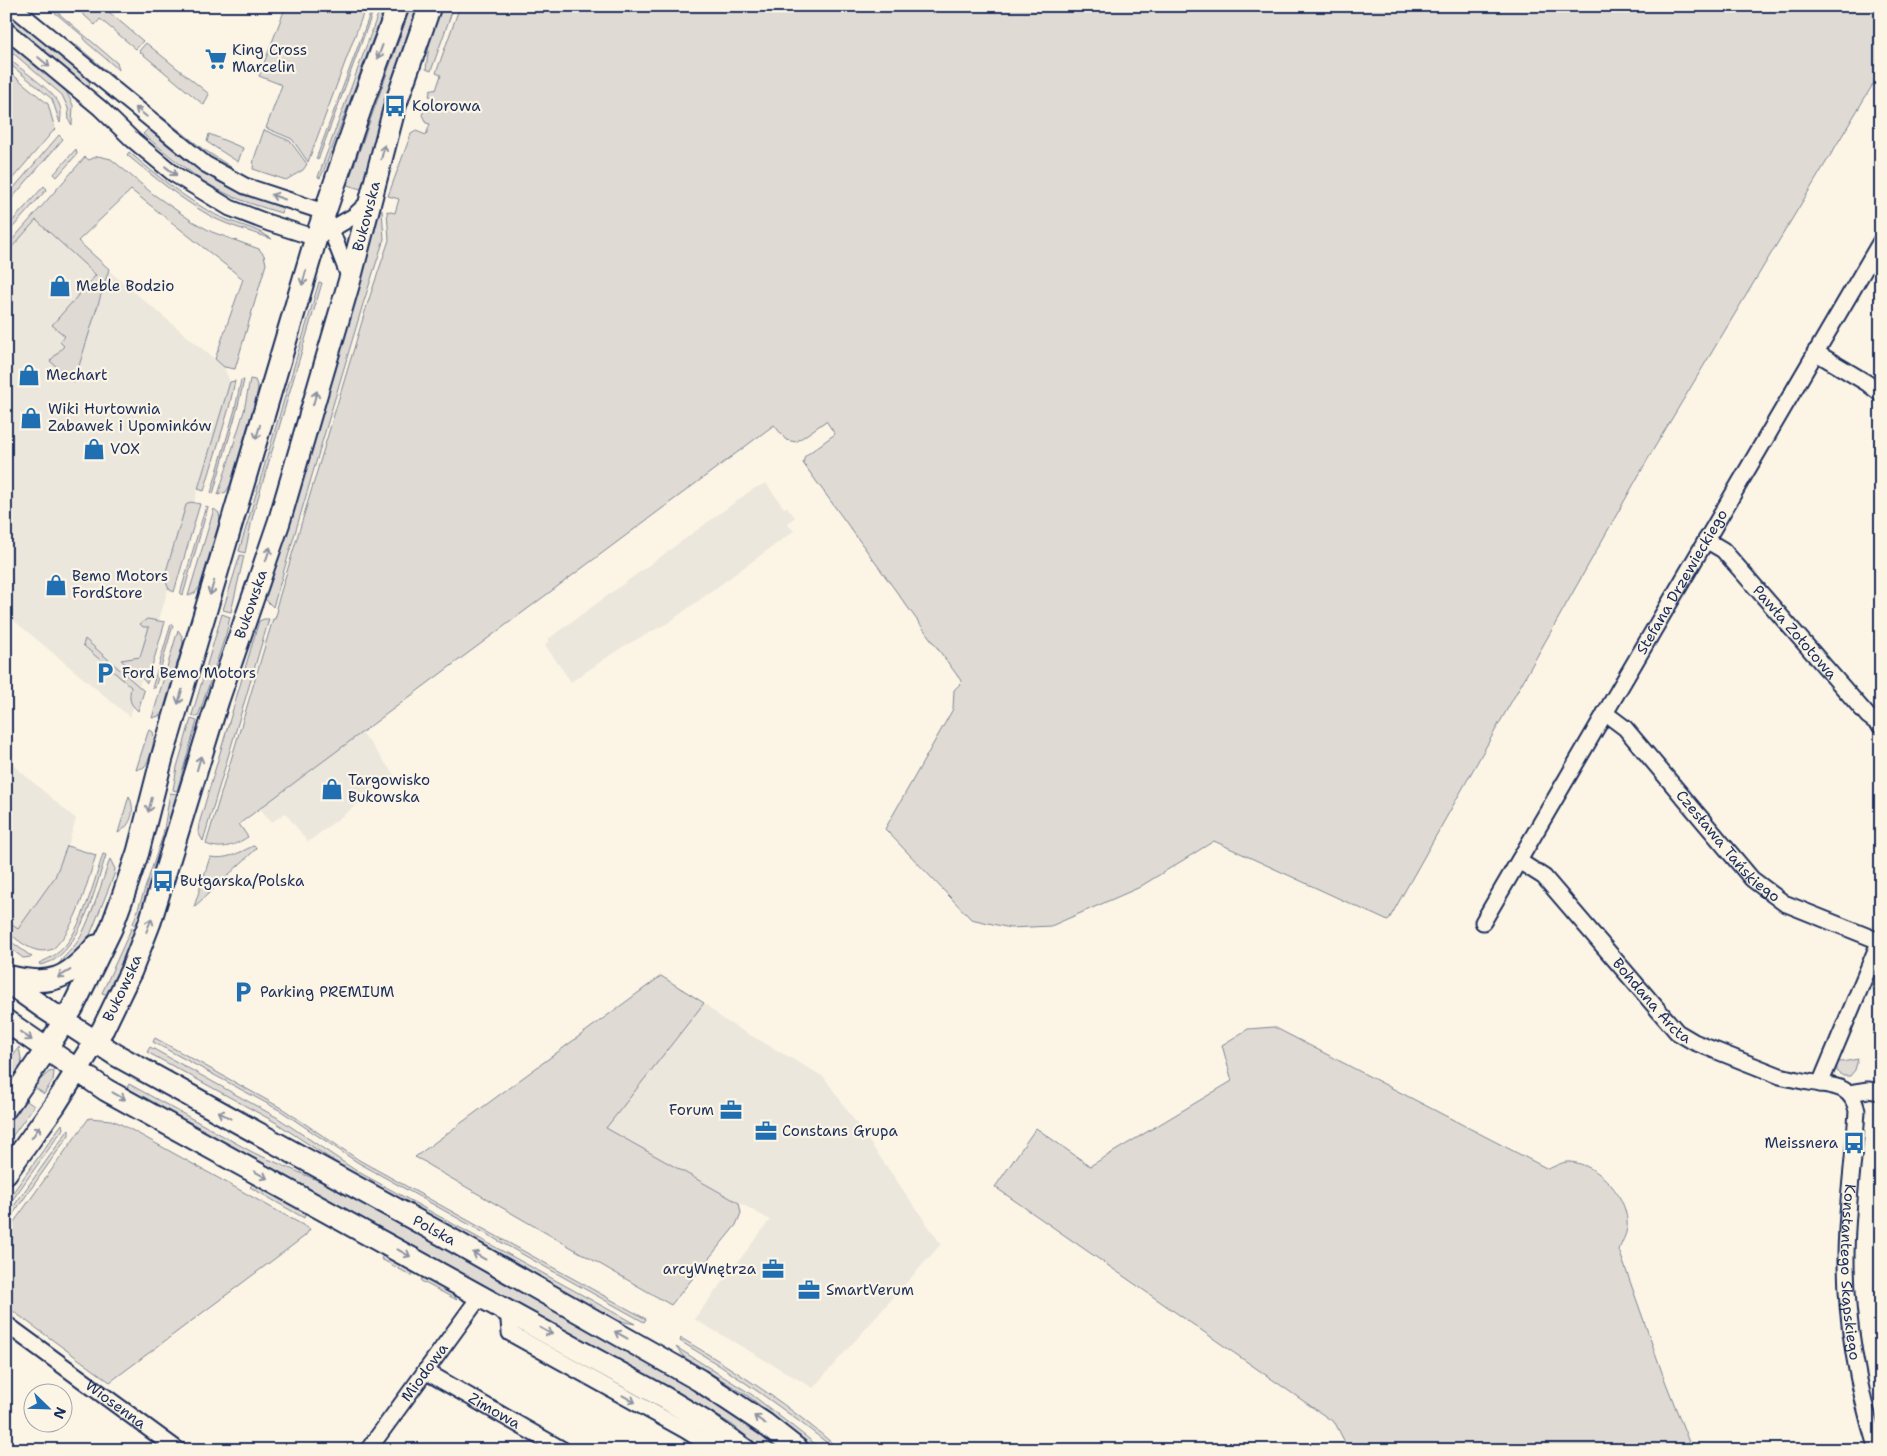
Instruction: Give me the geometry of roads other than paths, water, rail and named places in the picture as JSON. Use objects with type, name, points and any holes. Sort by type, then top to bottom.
[{"type":"main road","points":[[6,1108],[64,1022],[111,929],[138,852],[162,758],[324,227],[385,37],[398,6]]},
{"type":"main road","name":"Bukowska","points":[[6,1174],[96,1042],[112,1012],[150,922],[211,721],[278,522],[350,279],[395,106],[430,6]]},
{"type":"main road","points":[[6,976],[29,982],[52,981],[84,960],[111,929]]},
{"type":"main road","name":"Polska","points":[[6,981],[64,1022],[131,1064],[649,1350],[728,1398],[798,1450]]},
{"type":"main road","points":[[6,1021],[106,1090],[665,1398],[705,1422],[745,1450]]},
{"type":"street","points":[[12,6],[206,164],[324,227],[350,279]]},
{"type":"street","points":[[6,30],[100,108],[133,140],[174,174],[230,208],[269,223],[324,227],[354,216],[372,200]]},
{"type":"street","name":"Stefana Drzewieckiego","points":[[1483,922],[1881,241]]},
{"type":"street","points":[[1815,352],[1867,383],[1881,394]]},
{"type":"street","name":"Pawła Zołotowa","points":[[1706,540],[1723,550],[1868,716],[1881,726]]},
{"type":"street","name":"Czesława Tańskiego","points":[[1605,713],[1625,728],[1752,879],[1784,903],[1880,940]]},
{"type":"street","name":"Bohdana Arcta","points":[[1519,861],[1544,877],[1677,1032],[1694,1042],[1780,1076],[1834,1085],[1849,1093]]},
{"type":"street","points":[[1820,1084],[1880,940]]},
{"type":"street","points":[[1849,1093],[1868,1090],[1881,1092]]},
{"type":"street","name":"Konstantego Skąpskiego","points":[[1849,1093],[1856,1106],[1856,1111],[1846,1258],[1848,1310],[1855,1358],[1877,1450]]},
{"type":"street","name":"Miodowa","points":[[368,1450],[481,1295]]},
{"type":"street","points":[[508,1310],[510,1333],[685,1430],[717,1450]]},
{"type":"street","name":"Wiosenna","points":[[6,1324],[178,1450]]},
{"type":"street","name":"Zimowa","points":[[425,1371],[563,1450]]},
{"type":"place","name":"King Cross Marcelin","points":[[216,59]]},
{"type":"place","name":"Kolorowa","points":[[395,106]]},
{"type":"place","name":"Meble Bodzio","points":[[60,286]]},
{"type":"place","name":"Mechart","points":[[29,375]]},
{"type":"place","name":"Wiki Hurtownia Zabawek i Upominków","points":[[31,418]]},
{"type":"place","name":"VOX","points":[[94,449]]},
{"type":"place","name":"Bemo Motors FordStore","points":[[56,585]]},
{"type":"place","name":"Ford Bemo Motors","points":[[105,673]]},
{"type":"place","name":"Targowisko Bukowska","points":[[332,789]]},
{"type":"place","name":"Bułgarska/Polska","points":[[163,881]]},
{"type":"place","name":"Parking PREMIUM","points":[[243,992]]},
{"type":"place","name":"Forum","points":[[731,1110]]},
{"type":"place","name":"Constans Grupa","points":[[766,1131]]},
{"type":"place","name":"Meissnera","points":[[1854,1143]]},
{"type":"place","name":"arcyWnętrza","points":[[773,1269]]},
{"type":"place","name":"SmartVerum","points":[[809,1290]]}]
